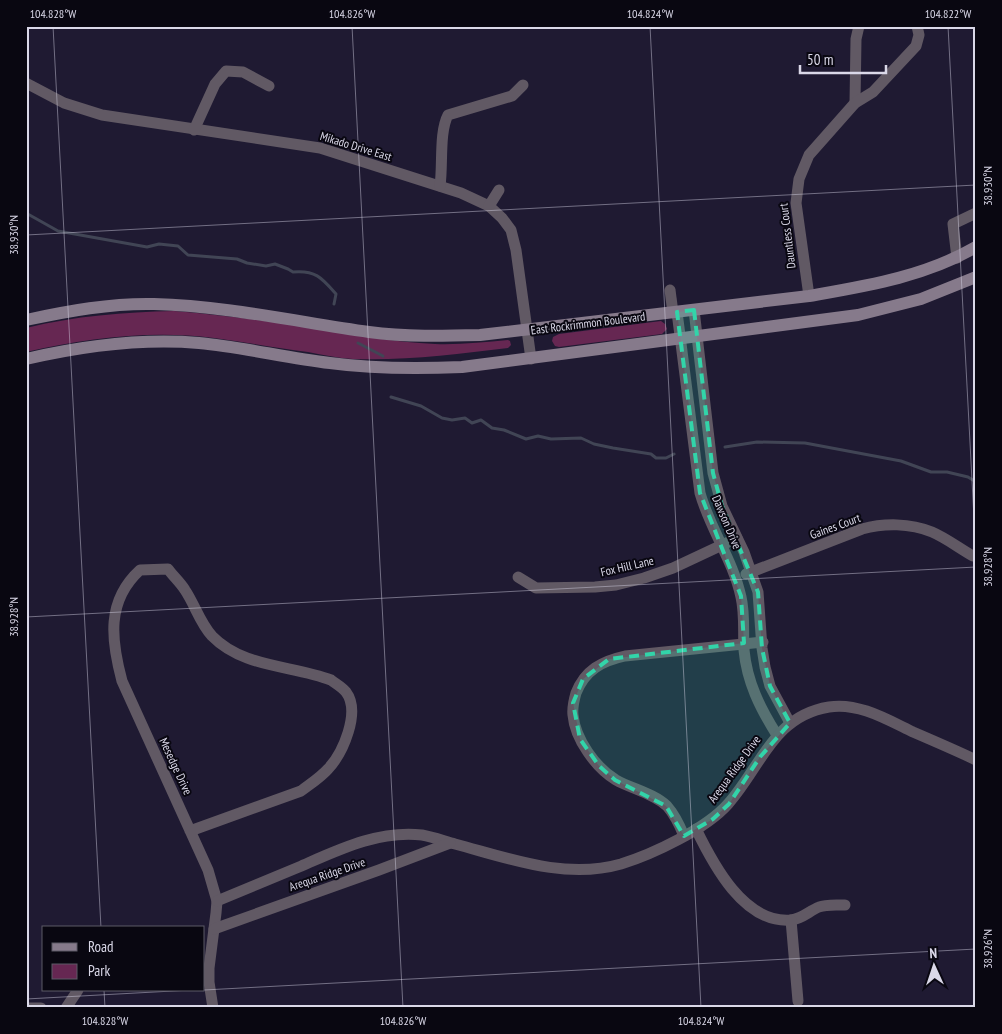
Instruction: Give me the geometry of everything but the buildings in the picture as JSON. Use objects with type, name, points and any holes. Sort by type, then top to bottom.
[{"type":"main road","name":"East Rockrimmon Boulevard","points":[[26,320],[82,310],[153,304],[231,310],[371,332],[436,337],[480,335],[527,331],[808,296],[860,287],[906,277],[956,258],[976,247]]},
{"type":"main road","points":[[26,359],[60,351],[118,344],[160,342],[198,343],[329,363],[388,369],[462,367],[868,313],[920,300],[976,277]]},
{"type":"street","points":[[855,103],[856,39],[859,26]]},
{"type":"street","name":"Dauntless Court","points":[[808,296],[796,203],[799,179],[809,154],[855,103],[873,92],[916,46],[919,35],[917,26]]},
{"type":"street","points":[[194,130],[215,84],[226,71],[243,72],[269,86]]},
{"type":"street","name":"Mikado Drive East","points":[[26,83],[64,103],[102,115],[320,148],[461,193],[490,206],[511,230],[516,250],[531,359]]},
{"type":"street","points":[[440,186],[443,170],[443,127],[448,115],[512,96],[523,85]]},
{"type":"street","points":[[490,206],[499,190]]},
{"type":"street","points":[[956,258],[953,224],[976,213]]},
{"type":"street","name":"Dawson Drive","points":[[670,290],[680,339],[700,493],[705,512],[728,559],[741,596],[747,671],[753,692],[777,735]]},
{"type":"street","name":"Dawson Drive","points":[[694,310],[713,473],[722,506],[744,552],[758,592],[765,667],[770,686],[790,723]]},
{"type":"street","name":"Gaines Court","points":[[735,578],[862,529],[878,525],[896,525],[931,532],[973,556]]},
{"type":"street","name":"Fox Hill Lane","points":[[518,577],[536,588],[616,585],[673,568],[737,538]]},
{"type":"street","name":"Mesedge Drive","points":[[190,831],[301,791],[314,782],[329,769],[346,738],[352,721],[352,706],[347,693],[331,680],[257,661],[234,652],[213,637],[205,627],[184,589],[168,569],[140,570],[122,590],[116,605],[113,626],[114,644],[122,681],[190,831],[208,870],[217,901],[208,982],[212,1008]]},
{"type":"street","points":[[684,836],[678,823],[666,806],[654,797],[615,780],[599,766],[580,739],[572,715],[573,703],[583,678],[591,670],[609,660],[625,656],[763,642]]},
{"type":"street","name":"Arequa Ridge Drive","points":[[217,901],[349,846],[390,835],[422,835],[545,868],[594,869],[639,858],[684,836],[713,819],[729,804],[760,756],[777,735],[790,723],[805,714],[832,706],[870,712],[976,760]]},
{"type":"street","points":[[696,829],[722,877],[749,906],[762,913],[776,919],[791,920],[805,916],[819,907],[845,905]]},
{"type":"street","name":"Arequa Ridge Drive","points":[[214,929],[450,843]]},
{"type":"street","points":[[791,920],[798,1001]]},
{"type":"street","points":[[66,1008],[77,992]]},
{"type":"street","points":[[26,1008],[41,1008]]},
{"type":"highlighted area","points":[[694,310],[713,473],[722,506],[758,592],[762,648],[770,686],[790,723],[760,757],[729,804],[713,819],[684,836],[666,806],[615,780],[599,766],[580,739],[573,703],[583,679],[609,659],[744,643],[741,596],[700,493],[677,312]]},
{"type":"green space","points":[[174,311],[262,321],[405,342],[453,344],[508,340],[511,345],[508,348],[431,356],[353,359],[214,338],[143,335],[96,339],[26,352],[26,328],[100,315]]},
{"type":"green space","points":[[661,321],[667,329],[662,334],[559,347],[555,346],[552,341],[553,337],[559,334]]},
{"type":"waterway","points":[[26,213],[58,231],[147,247],[159,244],[178,246],[188,255],[237,259],[247,263],[266,266],[275,264],[293,272],[307,272],[322,279],[336,294],[334,304]]},
{"type":"waterway","points":[[358,343],[383,356]]},
{"type":"waterway","points":[[391,397],[421,406],[442,418],[452,420],[465,418],[472,423],[481,420],[492,428],[504,430],[526,439],[538,436],[551,439],[581,438],[594,444],[651,454],[656,458],[666,458],[674,454]]},
{"type":"waterway","points":[[725,447],[757,442],[805,443],[901,461],[931,472],[947,472],[968,477],[976,482]]}]
